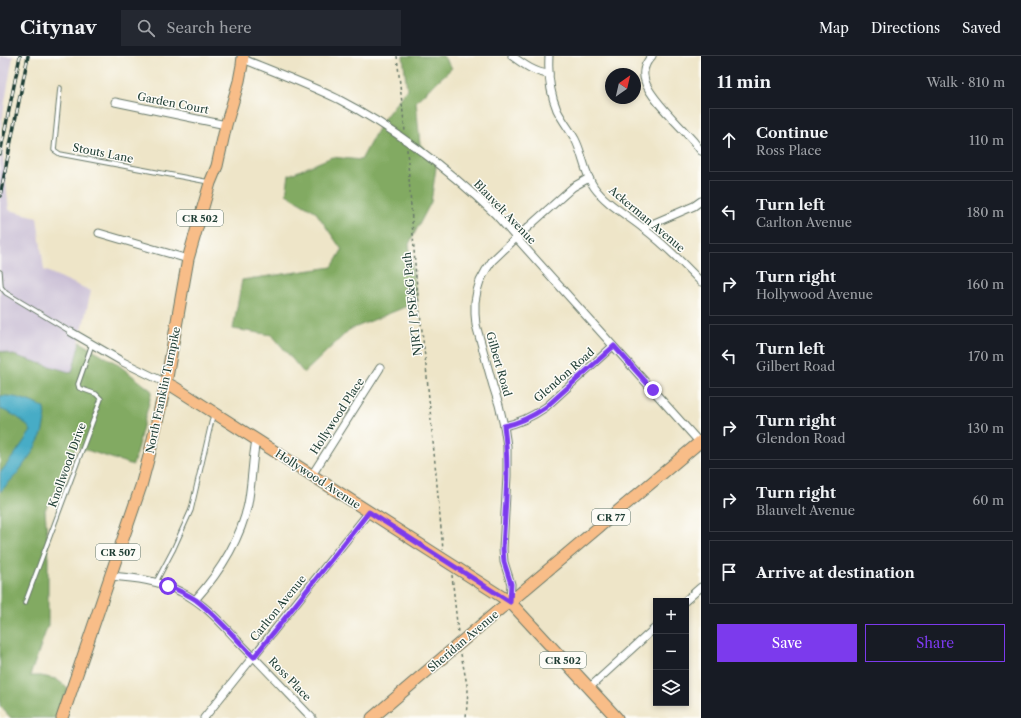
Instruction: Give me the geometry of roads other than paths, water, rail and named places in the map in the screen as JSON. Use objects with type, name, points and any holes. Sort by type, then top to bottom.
[{"type":"main road","name":"North Franklin Turnpike","points":[[62,718],[141,486],[166,383],[188,259],[210,183],[217,166],[226,125],[239,81],[243,57]]},
{"type":"main road","name":"Hollywood Avenue","points":[[166,383],[214,412],[510,602],[617,718]]},
{"type":"main road","name":"Sheridan Avenue","points":[[372,718],[494,614],[701,443]]},
{"type":"street","points":[[512,56],[536,71],[543,74],[549,74]]},
{"type":"street","name":"Ackerman Avenue","points":[[549,56],[548,67],[551,89],[558,112],[576,141],[588,178],[594,187],[599,194],[615,208],[643,228],[667,248],[701,282]]},
{"type":"street","points":[[652,56],[646,63],[644,70],[644,76],[648,88],[663,108],[701,150]]},
{"type":"street","name":"Blauvelt Avenue","points":[[243,57],[310,86],[367,115],[406,140],[447,170],[495,214],[701,443]]},
{"type":"street","name":"Garden Court","points":[[115,102],[226,125]]},
{"type":"street","name":"Gilbert Road","points":[[510,602],[511,584],[504,562],[503,549],[508,465],[507,446],[499,405],[476,325],[475,302],[478,286],[492,261],[573,187],[588,178]]},
{"type":"street","points":[[643,228],[694,206],[701,201]]},
{"type":"street","points":[[99,233],[188,259]]},
{"type":"street","name":"Hollywood Avenue","points":[[71,332],[123,362],[166,383]]},
{"type":"street","name":"Glendon Road","points":[[504,426],[523,420],[546,407],[614,346]]},
{"type":"street","name":"Hollywood Place","points":[[312,475],[380,368]]},
{"type":"street","points":[[195,600],[222,566],[238,536],[248,503],[256,440]]},
{"type":"street","name":"Carlton Avenue","points":[[204,718],[369,512]]},
{"type":"street","name":"Ross Place","points":[[110,576],[156,582],[182,592],[195,600],[214,616],[312,718]]},
{"type":"street","points":[[688,598],[701,586]]},
{"type":"street","points":[[589,688],[653,630]]},
{"type":"lane","name":"Stouts Lane","points":[[60,88],[54,150],[60,154],[210,183]]},
{"type":"lane","name":"Hollywood Avenue","points":[[0,272],[1,287],[6,293],[71,332]]},
{"type":"lane","name":"Knollwood Drive","points":[[25,603],[101,399],[96,394],[79,388],[78,384],[92,344]]},
{"type":"lane","points":[[156,582],[174,550],[191,510],[214,412]]},
{"type":"water","points":[[0,396],[16,397],[43,407],[46,415],[42,434],[32,453],[17,474],[0,492],[0,473],[31,431],[21,420],[0,409]]},
{"type":"railway","points":[[0,154],[20,56]]},
{"type":"railway","points":[[0,196],[28,56]]}]
